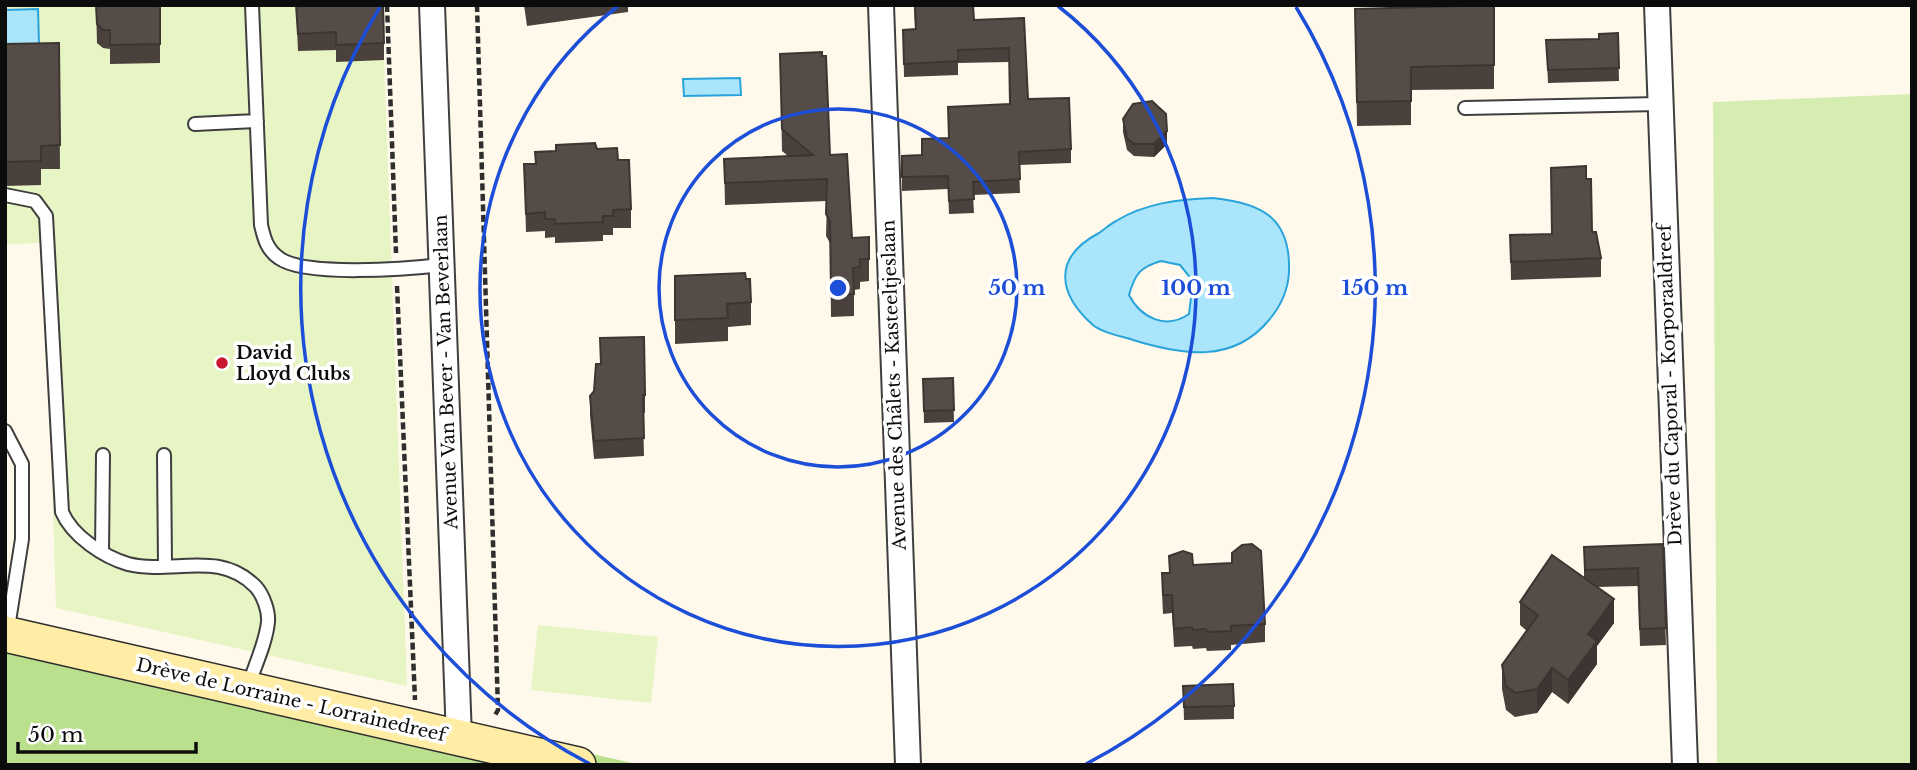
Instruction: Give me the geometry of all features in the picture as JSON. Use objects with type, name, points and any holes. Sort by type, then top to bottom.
[{"type":"main road","name":"Drève de Lorraine - Lorrainedreef","points":[[6,634],[578,765]]},
{"type":"street","name":"Avenue Van Bever - Van Beverlaan","points":[[432,5],[459,738]]},
{"type":"street","name":"Avenue des Châlets - Kasteeltjeslaan","points":[[881,5],[908,765]]},
{"type":"street","name":"Drève du Caporal - Korporaaldreef","points":[[1657,5],[1685,765]]},
{"type":"lane","points":[[252,5],[261,225],[266,244],[279,259],[298,266],[397,270],[441,265]]},
{"type":"lane","points":[[1465,107],[1659,104]]},
{"type":"lane","points":[[195,124],[257,121]]},
{"type":"lane","points":[[5,195],[35,201],[46,216],[62,512],[66,521],[102,552],[130,564],[218,566],[242,573],[262,593],[268,621],[247,690]]},
{"type":"lane","points":[[5,431],[22,464],[22,539],[6,634]]},
{"type":"lane","points":[[102,552],[103,455]]},
{"type":"lane","points":[[164,455],[165,565]]},
{"type":"path","points":[[387,5],[414,695]]},
{"type":"path","points":[[477,5],[498,710]]},
{"type":"green space","name":"David Lloyd Clubs","points":[[5,5],[382,5],[407,686],[56,608],[45,243],[5,244]]},
{"type":"green space","points":[[1912,94],[1912,765],[1717,765],[1713,102]]},
{"type":"green space","points":[[5,622],[641,765],[5,765]]},
{"type":"green space","points":[[538,625],[658,637],[651,703],[531,690]]},
{"type":"water","points":[[38,9],[39,44],[5,45],[5,10]]},
{"type":"water","points":[[740,78],[741,95],[684,96],[683,79]]},
{"type":"water","points":[[1213,198],[1259,209],[1270,216],[1285,238],[1289,272],[1287,286],[1277,309],[1255,334],[1223,350],[1188,352],[1106,332],[1093,325],[1081,313],[1072,300],[1065,276],[1067,264],[1084,243],[1139,210],[1175,201]],"holes":[[[1161,261],[1180,265],[1193,281],[1189,314],[1180,319],[1163,321],[1140,310],[1129,295],[1136,277],[1143,269]]]},
{"type":"building","points":[[96,5],[160,5],[160,44],[110,45],[110,30],[103,30],[97,24]]},
{"type":"building","points":[[296,5],[383,5],[384,43],[336,45],[336,32],[298,34]]},
{"type":"building","points":[[915,5],[973,5],[974,20],[1024,18],[1028,99],[1069,98],[1071,149],[1019,152],[1020,179],[973,182],[974,199],[949,201],[948,176],[902,177],[902,156],[922,155],[922,139],[949,138],[948,107],[1010,104],[1009,48],[958,50],[958,61],[904,64],[903,30],[916,29]]},
{"type":"building","points":[[1494,5],[1494,65],[1411,67],[1411,101],[1357,102],[1355,9]]},
{"type":"building","points":[[1618,33],[1619,68],[1548,70],[1546,40],[1599,39],[1599,34]]},
{"type":"building","points":[[59,43],[60,145],[41,146],[41,161],[5,162],[5,44]]},
{"type":"building","points":[[822,52],[822,56],[826,56],[830,155],[847,154],[852,238],[869,237],[869,259],[860,259],[860,267],[853,268],[854,294],[831,295],[830,221],[826,214],[827,179],[725,183],[724,159],[813,155],[782,129],[780,54]]},
{"type":"building","points":[[1152,101],[1166,114],[1167,131],[1154,144],[1134,144],[1127,138],[1123,119],[1133,104]]},
{"type":"building","points":[[595,143],[597,149],[617,148],[618,160],[629,160],[631,209],[613,210],[613,216],[603,216],[603,222],[555,224],[555,219],[545,219],[545,212],[526,214],[524,164],[536,164],[535,152],[556,151],[556,145]]},
{"type":"building","points":[[1586,166],[1586,179],[1591,179],[1592,232],[1596,232],[1601,258],[1511,262],[1510,235],[1552,234],[1551,168]]},
{"type":"building","points":[[745,273],[746,279],[750,279],[751,302],[727,304],[728,318],[675,320],[675,276]]},
{"type":"building","points":[[644,337],[644,438],[594,441],[590,396],[594,391],[596,364],[601,364],[600,338]]},
{"type":"building","points":[[953,378],[954,410],[924,411],[923,379]]},
{"type":"building","points":[[1252,544],[1261,551],[1265,624],[1231,626],[1231,631],[1207,632],[1206,629],[1193,630],[1192,627],[1174,629],[1172,595],[1163,595],[1162,573],[1170,573],[1169,556],[1183,551],[1192,554],[1193,565],[1232,563],[1232,553],[1242,545]]},
{"type":"building","points":[[1663,544],[1666,628],[1640,629],[1638,568],[1585,570],[1584,547]]},
{"type":"building","points":[[1552,555],[1614,599],[1588,634],[1597,641],[1568,680],[1552,668],[1537,689],[1515,693],[1506,686],[1502,665],[1538,615],[1520,602]]},
{"type":"building","points":[[1233,684],[1234,706],[1184,707],[1183,686]]},
{"type":"place","name":"David Lloyd Clubs","points":[[222,363]]}]
